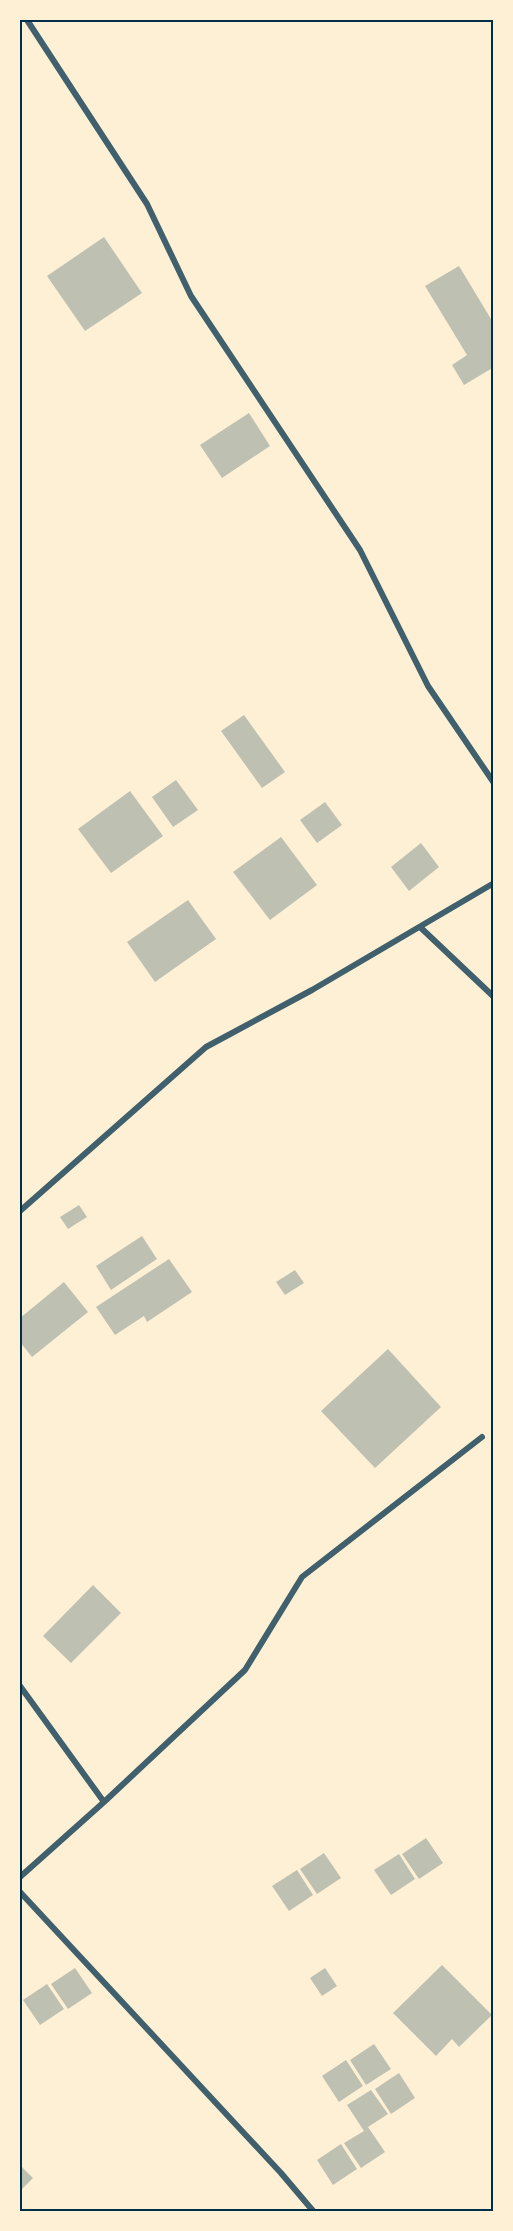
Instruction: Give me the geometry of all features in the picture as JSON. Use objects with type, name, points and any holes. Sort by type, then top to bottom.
[{"type":"street","points":[[27,20],[147,204],[191,296],[360,550],[428,686],[494,783]]},
{"type":"street","points":[[20,1211],[206,1047],[312,990],[494,883]]},
{"type":"street","points":[[420,927],[494,997]]},
{"type":"street","points":[[20,1877],[245,1670],[302,1577],[482,1437]]},
{"type":"street","points":[[20,1686],[104,1802]]},
{"type":"street","points":[[20,1892],[282,2173],[314,2211]]},
{"type":"building","points":[[104,237],[142,293],[85,331],[47,276]]},
{"type":"building","points":[[459,266],[494,324],[494,367],[464,385],[452,365],[467,355],[425,286]]},
{"type":"building","points":[[249,413],[270,446],[222,478],[200,445]]},
{"type":"building","points":[[244,715],[285,772],[262,788],[221,731]]},
{"type":"building","points":[[176,780],[198,810],[173,827],[152,797]]},
{"type":"building","points":[[130,791],[163,836],[111,873],[78,829]]},
{"type":"building","points":[[325,802],[342,825],[317,843],[300,820]]},
{"type":"building","points":[[281,837],[317,885],[270,920],[233,872]]},
{"type":"building","points":[[421,843],[439,867],[409,891],[391,867]]},
{"type":"building","points":[[188,900],[216,939],[155,982],[127,942]]},
{"type":"building","points":[[79,1205],[87,1217],[68,1229],[60,1217]]},
{"type":"building","points":[[142,1236],[157,1259],[111,1290],[96,1266]]},
{"type":"building","points":[[169,1259],[192,1292],[147,1322],[144,1316],[115,1335],[96,1307]]},
{"type":"building","points":[[295,1270],[304,1283],[285,1295],[276,1282]]},
{"type":"building","points":[[64,1282],[88,1312],[32,1357],[20,1342],[20,1318]]},
{"type":"building","points":[[388,1349],[441,1407],[375,1468],[321,1411]]},
{"type":"building","points":[[93,1585],[121,1613],[71,1663],[43,1636]]},
{"type":"building","points":[[426,1838],[443,1863],[419,1879],[402,1854]]},
{"type":"building","points":[[324,1853],[341,1878],[317,1894],[300,1869]]},
{"type":"building","points":[[399,1854],[415,1879],[391,1895],[374,1870]]},
{"type":"building","points":[[297,1870],[313,1895],[289,1911],[272,1886]]},
{"type":"building","points":[[442,1965],[492,2015],[459,2047],[452,2039],[436,2056],[393,2013]]},
{"type":"building","points":[[75,1968],[92,1993],[68,2009],[51,1984]]},
{"type":"building","points":[[325,1968],[337,1986],[322,1996],[310,1978]]},
{"type":"building","points":[[47,1984],[64,2009],[40,2025],[23,2000]]},
{"type":"building","points":[[374,2044],[391,2069],[366,2085],[350,2060]]},
{"type":"building","points":[[346,2060],[363,2086],[339,2102],[322,2076]]},
{"type":"building","points":[[399,2073],[415,2098],[391,2114],[375,2089]]},
{"type":"building","points":[[371,2090],[388,2114],[368,2127],[385,2152],[361,2168],[344,2143],[364,2131],[347,2105]]},
{"type":"building","points":[[341,2144],[357,2169],[333,2185],[317,2160]]},
{"type":"building","points":[[20,2165],[33,2178],[20,2191]]}]
